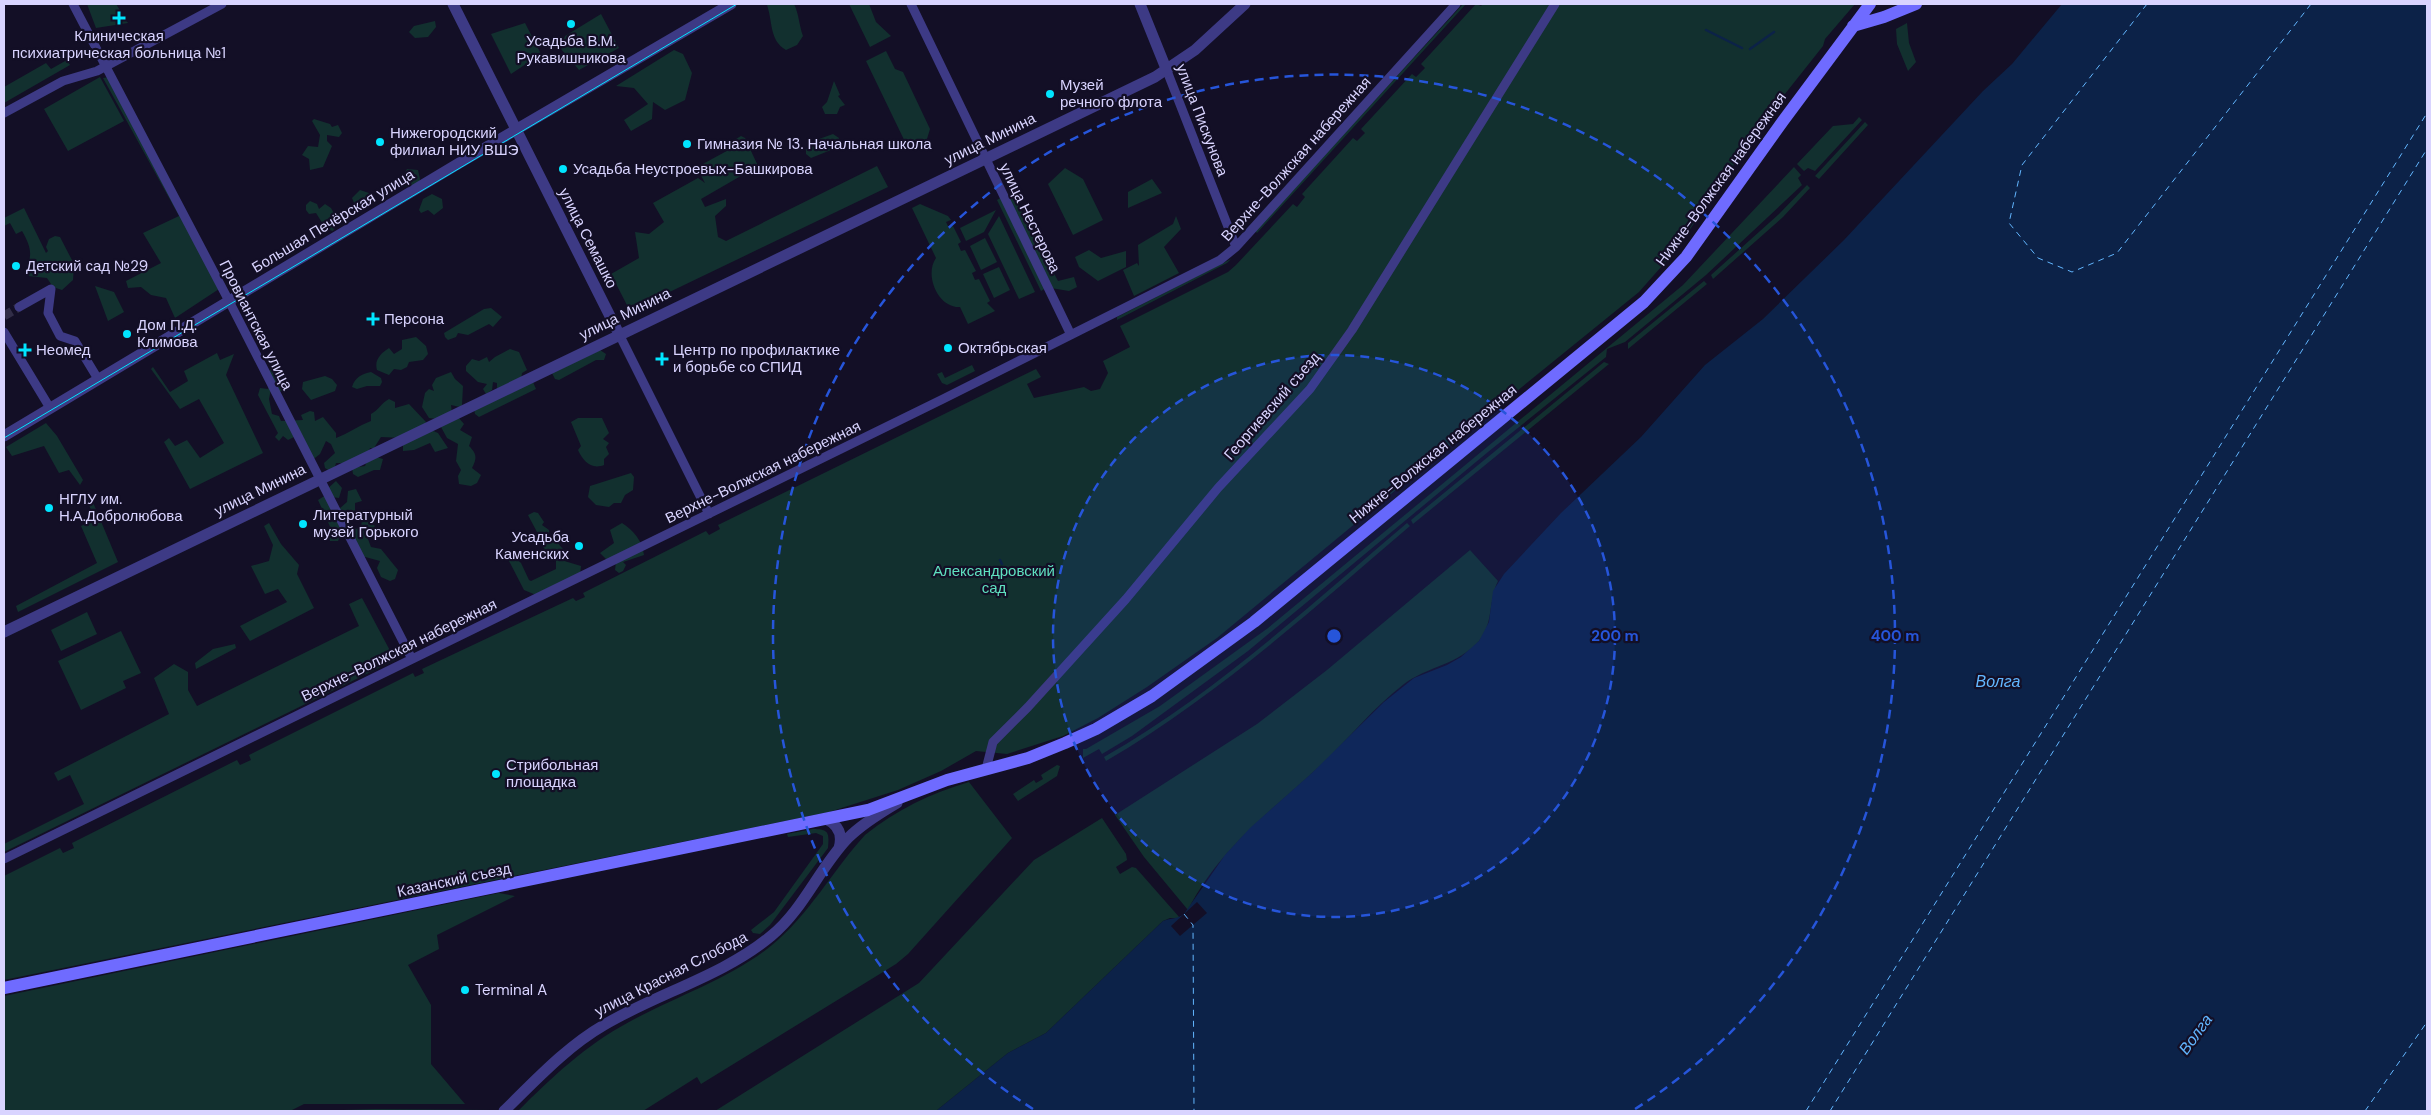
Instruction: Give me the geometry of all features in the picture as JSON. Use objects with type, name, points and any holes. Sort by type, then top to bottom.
[{"type":"main road","name":"Нижне-Волжская набережная","points":[[910,796],[947,780],[1028,758],[1096,729],[1152,696],[1254,622],[1644,302],[1686,257],[1870,4]]},
{"type":"main road","points":[[1853,26],[1884,18],[1916,4]]},
{"type":"main road","name":"Казанский съезд","points":[[4,988],[826,819],[868,810],[910,796]]},
{"type":"street","name":"Провиантская улица","points":[[73,4],[229,301],[412,659]]},
{"type":"street","points":[[4,113],[63,81],[97,71],[107,66],[222,4]]},
{"type":"street","name":"улица Семашко","points":[[453,4],[709,514]]},
{"type":"street","name":"Большая Печёрская улица","points":[[4,436],[516,129],[731,4]]},
{"type":"street","name":"улица Нестерова","points":[[911,4],[1071,335]]},
{"type":"street","name":"улица Пискунова","points":[[1140,4],[1236,246]]},
{"type":"street","name":"улица Минина","points":[[4,632],[319,478],[1167,71],[1195,50],[1245,4]]},
{"type":"street","name":"Верхне-Волжская набережная","points":[[4,859],[709,514],[1220,260],[1236,246],[1456,4]]},
{"type":"street","name":"Георгиевский съезд","points":[[986,769],[993,742],[1126,599],[1218,488],[1316,382],[1352,330],[1555,4]]},
{"type":"street","points":[[19,307],[51,289],[48,313],[60,336],[75,341],[98,379]]},
{"type":"street","points":[[4,332],[50,408]]},
{"type":"street","name":"улица Красная Слобода","points":[[504,1111],[586,1036],[620,1016],[734,961],[771,936],[799,905],[849,838],[863,826],[910,796]]},
{"type":"street","points":[[826,819],[834,822],[841,834],[838,852]]},
{"type":"green space","points":[[87,4],[116,4],[128,23],[96,28]]},
{"type":"green space","points":[[794,4],[803,36],[797,45],[786,50],[777,41],[772,30],[767,5]]},
{"type":"green space","points":[[849,4],[869,4],[876,22],[891,36],[870,47]]},
{"type":"green space","points":[[1463,4],[1466,4],[1257,233],[1255,231]]},
{"type":"green space","name":"Александровский сад","points":[[1476,4],[1481,6],[1483,4],[1855,4],[1825,39],[1823,46],[1765,119],[1676,250],[1639,292],[1217,638],[1147,687],[1098,718],[1063,736],[1007,754],[976,751],[941,771],[898,790],[829,812],[4,980],[4,876],[60,848],[63,853],[74,848],[72,843],[237,760],[240,765],[251,760],[249,755],[413,673],[415,677],[424,673],[422,669],[573,598],[576,601],[585,597],[583,593],[706,531],[709,535],[720,529],[718,525],[1036,369],[1041,377],[1027,384],[1034,398],[1084,387],[1091,391],[1100,389],[1108,373],[1103,361],[1130,347],[1120,326],[1228,272],[1236,265],[1293,204],[1297,207],[1305,197],[1302,194],[1353,138],[1357,141],[1365,133],[1361,129],[1412,74],[1416,77],[1425,68],[1421,64]]},
{"type":"green space","points":[[601,14],[619,48],[579,70],[561,49],[565,36]]},
{"type":"green space","points":[[435,21],[436,27],[428,37],[415,38],[409,32],[414,26]]},
{"type":"green space","points":[[525,23],[541,54],[511,74],[491,34]]},
{"type":"green space","points":[[1907,23],[1909,43],[1916,62],[1908,71],[1897,44],[1896,29]]},
{"type":"green space","points":[[674,50],[683,54],[692,73],[685,100],[665,110],[653,102],[652,119],[631,131],[624,120],[648,104],[634,88],[616,86]]},
{"type":"green space","points":[[886,51],[895,69],[903,72],[930,129],[927,139],[908,148],[866,61]]},
{"type":"green space","points":[[67,60],[70,65],[4,103],[4,87],[46,63],[51,69]]},
{"type":"green space","points":[[100,77],[124,121],[68,151],[44,109]]},
{"type":"green space","points":[[110,77],[219,289],[175,318],[166,298],[151,295],[141,287],[128,288],[126,281],[161,263],[143,233],[179,216],[103,78]]},
{"type":"green space","points":[[834,81],[840,95],[838,96],[845,105],[840,107],[837,114],[825,114],[822,107],[827,102]]},
{"type":"green space","points":[[1859,117],[1862,120],[1815,171],[1808,168],[1804,171],[1797,164],[1833,126],[1853,124]]},
{"type":"green space","points":[[314,119],[330,124],[332,127],[338,125],[342,133],[339,137],[327,135],[327,141],[332,146],[323,167],[310,170],[309,159],[302,155],[308,146],[318,147],[320,135],[312,121]]},
{"type":"green space","points":[[1865,122],[1868,125],[1819,179],[1815,176]]},
{"type":"green space","points":[[833,134],[839,138],[838,144],[831,150],[811,158],[806,154],[806,149],[819,139]]},
{"type":"green space","points":[[741,136],[745,138],[758,166],[701,199],[705,207],[726,199],[726,206],[715,216],[718,237],[726,241],[877,166],[888,187],[630,311],[611,274],[639,258],[635,232],[649,234],[664,222],[653,203],[698,178],[705,183],[698,170],[699,166],[736,146],[736,139]]},
{"type":"green space","points":[[1794,167],[1801,175],[1798,178],[1802,185],[1706,275],[1625,342],[1607,349],[1606,357],[1248,651],[1132,736],[1102,754],[1099,749],[1083,758],[1083,749],[1160,706],[1268,628],[1683,285]]},
{"type":"green space","points":[[1065,168],[1083,179],[1103,220],[1073,235],[1048,184]]},
{"type":"green space","points":[[407,169],[418,170],[419,185],[411,188],[405,186],[385,195],[385,188],[399,182]]},
{"type":"green space","points":[[1152,179],[1162,193],[1128,208],[1128,192]]},
{"type":"green space","points":[[1807,185],[1810,188],[1783,217],[1713,279],[1711,275],[1779,214]]},
{"type":"green space","points":[[360,190],[369,193],[373,199],[370,207],[360,206],[349,215],[349,219],[341,219],[339,214],[342,210],[347,211],[355,205],[352,198]]},
{"type":"green space","points":[[1012,193],[1058,281],[1074,277],[1077,287],[1069,291],[1051,288],[1009,199]]},
{"type":"green space","points":[[432,194],[442,199],[443,208],[434,215],[428,210],[421,213],[419,210],[423,199]]},
{"type":"green space","points":[[1002,197],[1046,288],[1041,291],[997,200]]},
{"type":"green space","points":[[310,201],[317,204],[319,209],[325,204],[331,208],[338,221],[333,231],[326,229],[316,213],[309,214],[306,210],[306,205]]},
{"type":"green space","points":[[920,204],[948,216],[951,220],[946,222],[949,228],[953,226],[961,242],[958,244],[961,251],[965,250],[976,271],[972,273],[975,280],[979,279],[990,301],[987,303],[995,311],[968,324],[960,307],[952,306],[945,302],[935,289],[932,273],[936,258],[912,208]]},
{"type":"green space","points":[[24,208],[46,253],[48,251],[46,247],[49,239],[55,236],[60,237],[74,264],[73,280],[62,290],[53,287],[47,278],[28,276],[25,270],[30,255],[27,241],[22,231],[16,234],[10,223],[4,226],[4,218]]},
{"type":"green space","points":[[996,210],[984,232],[966,241],[960,228]]},
{"type":"green space","points":[[999,216],[1035,292],[1019,299],[988,234]]},
{"type":"green space","points":[[1176,216],[1181,229],[1164,247],[1179,273],[1134,296],[1123,270],[1137,263],[1139,266],[1138,245],[1173,224]]},
{"type":"green space","points":[[985,238],[997,262],[981,270],[970,246]]},
{"type":"green space","points":[[1089,250],[1101,258],[1126,251],[1126,267],[1098,281],[1079,267],[1075,257]]},
{"type":"green space","points":[[1231,259],[1227,263],[1117,320],[1117,317]]},
{"type":"green space","points":[[999,267],[1010,290],[994,298],[983,274]]},
{"type":"green space","points":[[1704,281],[1707,284],[1628,349],[1628,343]]},
{"type":"green space","points":[[95,286],[114,292],[124,312],[108,321]]},
{"type":"green space","points":[[491,308],[502,317],[493,327],[489,324],[468,335],[458,333],[456,337],[448,340],[445,337],[444,333],[484,309]]},
{"type":"green space","points":[[416,337],[426,346],[428,354],[423,360],[409,362],[407,367],[401,370],[394,369],[389,375],[377,370],[377,360],[383,352],[389,348],[394,354],[402,349],[402,340]]},
{"type":"green space","points":[[510,349],[519,352],[527,370],[522,373],[521,380],[501,389],[497,388],[497,383],[493,382],[492,390],[486,394],[483,389],[487,384],[478,382],[466,371],[466,366],[472,359],[479,361],[487,357],[489,362]]},
{"type":"green space","points":[[600,350],[606,354],[604,360],[596,360],[559,380],[555,379],[552,373]]},
{"type":"green space","points":[[217,353],[220,360],[234,354],[226,375],[263,453],[190,489],[164,442],[169,438],[175,446],[187,440],[200,458],[224,443],[199,399],[180,409],[151,369],[153,367],[170,392],[188,381],[184,371]]},
{"type":"green space","points":[[1604,362],[1609,364],[1413,524],[1411,520]]},
{"type":"green space","points":[[972,365],[975,371],[947,385],[942,383],[937,374],[942,372],[945,378]]},
{"type":"green space","points":[[272,369],[280,376],[277,380],[279,383],[283,380],[290,383],[288,390],[277,392],[271,389],[269,399],[272,414],[279,416],[281,421],[303,420],[301,415],[310,411],[314,412],[315,421],[323,417],[336,433],[336,438],[371,421],[371,414],[389,399],[395,402],[395,408],[409,404],[426,422],[422,430],[404,438],[381,437],[374,448],[370,448],[368,453],[344,463],[336,463],[334,470],[330,471],[325,468],[324,463],[335,453],[331,444],[326,441],[320,454],[311,461],[304,458],[304,437],[296,436],[288,440],[283,436],[279,441],[275,437],[278,433],[258,395],[260,388],[268,389],[270,381],[267,372]]},
{"type":"green space","points":[[371,372],[381,378],[380,386],[367,386],[357,389],[352,387],[359,376]]},
{"type":"green space","points":[[451,372],[455,379],[463,386],[462,405],[460,407],[451,405],[452,413],[437,419],[429,418],[422,407],[425,393],[429,389],[434,391],[432,385],[436,378]]},
{"type":"green space","points":[[325,376],[332,379],[337,385],[335,391],[311,400],[302,389],[303,382]]},
{"type":"green space","points":[[533,382],[536,389],[479,417],[475,414],[474,409]]},
{"type":"green space","points":[[458,417],[464,424],[460,430],[472,437],[469,446],[474,451],[475,461],[472,468],[481,475],[477,483],[471,486],[459,484],[458,476],[461,470],[456,461],[458,444],[447,438],[441,427]]},
{"type":"green space","points":[[578,418],[602,418],[609,433],[603,439],[609,443],[606,447],[609,454],[604,459],[604,465],[595,466],[588,464],[580,454],[578,450],[581,446],[571,422]]},
{"type":"green space","points":[[46,423],[57,436],[83,480],[80,485],[69,470],[59,473],[44,446],[12,456],[6,447]]},
{"type":"green space","points":[[431,430],[438,433],[448,448],[435,452],[430,443],[414,450],[403,451],[403,445]]},
{"type":"green space","points":[[376,457],[383,459],[380,470],[374,470],[358,477],[353,474],[352,468],[365,466],[367,461]]},
{"type":"green space","points":[[631,473],[634,477],[633,490],[625,495],[621,503],[614,503],[609,507],[596,505],[588,497],[590,486]]},
{"type":"green space","points":[[336,481],[342,488],[339,498],[332,497],[332,512],[338,522],[352,524],[356,529],[361,527],[362,520],[368,520],[375,526],[372,531],[366,534],[371,547],[381,549],[398,570],[395,579],[390,581],[381,577],[377,568],[380,561],[358,555],[343,530],[338,541],[330,541],[329,535],[332,531],[318,500],[326,495],[326,490]]},
{"type":"green space","points":[[356,489],[362,501],[355,503],[355,510],[348,518],[342,515],[339,509],[347,502],[348,491]]},
{"type":"green space","points":[[87,500],[92,500],[118,562],[18,612],[16,606],[97,563],[81,526],[95,520]]},
{"type":"green space","points":[[534,512],[538,513],[544,522],[542,525],[549,530],[549,536],[541,541],[536,538],[537,532],[528,515]]},
{"type":"green space","points":[[269,523],[281,544],[299,565],[297,574],[314,608],[250,641],[240,626],[287,602],[278,589],[265,594],[251,566],[269,561],[273,545],[264,526]]},
{"type":"green space","points":[[622,523],[637,536],[644,555],[623,562],[626,565],[623,571],[619,573],[615,570],[616,562],[608,561],[600,553],[614,543],[610,530]]},
{"type":"green space","points":[[1407,523],[1410,526],[1263,650],[1187,709],[1106,761],[1104,757],[1185,705],[1261,647]]},
{"type":"green space","points":[[553,538],[563,549],[561,560],[581,566],[580,575],[536,595],[524,590],[506,555],[508,552],[521,563],[531,581],[556,569],[556,561],[543,547],[548,539]]},
{"type":"green space","points":[[1470,550],[1498,581],[1487,627],[1479,641],[1462,655],[1413,678],[1382,702],[1323,763],[1232,848],[1201,888],[1188,910],[1144,857],[1115,815],[1257,724],[1327,670]]},
{"type":"green space","points":[[362,598],[395,660],[4,852],[4,844],[84,804],[70,775],[58,781],[54,773],[169,714],[154,678],[174,664],[188,672],[188,690],[197,706],[359,626],[349,604]]},
{"type":"green space","points":[[87,612],[97,634],[61,651],[51,630]]},
{"type":"green space","points":[[121,631],[141,673],[123,681],[126,688],[81,710],[58,661]]},
{"type":"green space","points":[[235,644],[236,648],[196,669],[195,663],[213,649]]},
{"type":"green space","points":[[1057,765],[1060,766],[1057,776],[1018,801],[1013,794],[1034,780],[1036,783],[1043,779],[1041,775]]},
{"type":"green space","points":[[969,782],[1012,838],[908,954],[896,964],[701,1084],[697,1077],[643,1111],[518,1111],[570,1062],[613,1031],[739,968],[772,945],[798,920],[865,835],[877,826],[914,803],[941,791]]},
{"type":"green space","points":[[1102,818],[1126,854],[1127,860],[1116,867],[1120,874],[1132,867],[1136,868],[1180,918],[1170,918],[1163,921],[1046,1033],[1008,1053],[936,1111],[715,1111],[919,983],[1034,860]]},
{"type":"green space","points":[[813,829],[823,830],[827,833],[828,848],[770,925],[760,934],[753,933],[751,930],[774,912],[823,844],[823,836],[816,833],[788,837],[787,834]]},
{"type":"green space","points":[[499,893],[515,896],[437,935],[439,949],[408,965],[431,1005],[431,1064],[465,1104],[304,1104],[290,1111],[4,1111],[4,996]]},
{"type":"green space","points":[[375,1109],[491,1110],[310,1111]]},
{"type":"water","name":"Волга","points":[[2062,4],[2427,4],[2427,1111],[936,1111],[1008,1053],[1046,1033],[1163,921],[1182,916],[1225,855],[1250,828],[1312,773],[1384,702],[1414,678],[1447,665],[1461,657],[1479,641],[1489,622],[1493,591],[1504,574],[1561,513],[1641,437],[1705,365],[1763,319],[1844,240],[1983,91],[2012,64]]},
{"type":"pier","points":[[1197,902],[1207,913],[1180,936],[1171,926]]},
{"type":"waterway","points":[[1706,30],[1742,48]]},
{"type":"waterway","points":[[1750,49],[1774,32]]},
{"type":"waterway","points":[[1000,560],[1002,564]]},
{"type":"ferry route","points":[[2147,4],[2022,165],[2009,223],[2038,258],[2072,272],[2117,253],[2311,4]]},
{"type":"ferry route","points":[[1806,1111],[2427,113]]},
{"type":"ferry route","points":[[1830,1111],[2427,149]]},
{"type":"ferry route","points":[[1184,914],[1193,925],[1194,1111]]},
{"type":"ferry route","points":[[2365,1111],[2427,1022]]},
{"type":"tunnel","points":[[4,316],[19,307]]},
{"type":"tram line","points":[[4,438],[737,4]]},
{"type":"place","name":"Клиническая психиатрическая больница №1","points":[[119,18]]},
{"type":"place","name":"Усадьба В.М. Рукавишникова","points":[[571,24]]},
{"type":"place","name":"Музей речного флота","points":[[1050,94]]},
{"type":"place","name":"Нижегородский филиал НИУ ВШЭ","points":[[380,142]]},
{"type":"place","name":"Гимназия № 13. Начальная школа","points":[[687,144]]},
{"type":"place","name":"Усадьба Неустроевых-Башкирова","points":[[563,169]]},
{"type":"place","name":"Детский сад №29","points":[[16,266]]},
{"type":"place","name":"Персона","points":[[373,319]]},
{"type":"place","name":"Дом П.Д. Климова","points":[[127,334]]},
{"type":"place","name":"Октябрьская","points":[[948,348]]},
{"type":"place","name":"Неомед","points":[[25,350]]},
{"type":"place","name":"Центр по профилактике и борьбе со СПИД","points":[[662,359]]},
{"type":"place","name":"НГЛУ им. Н.А.Добролюбова","points":[[49,508]]},
{"type":"place","name":"Литературный музей Горького","points":[[303,524]]},
{"type":"place","name":"Усадьба Каменских","points":[[579,546]]},
{"type":"place","name":"Стрибольная площадка","points":[[496,774]]},
{"type":"place","name":"Terminal A","points":[[465,990]]}]
